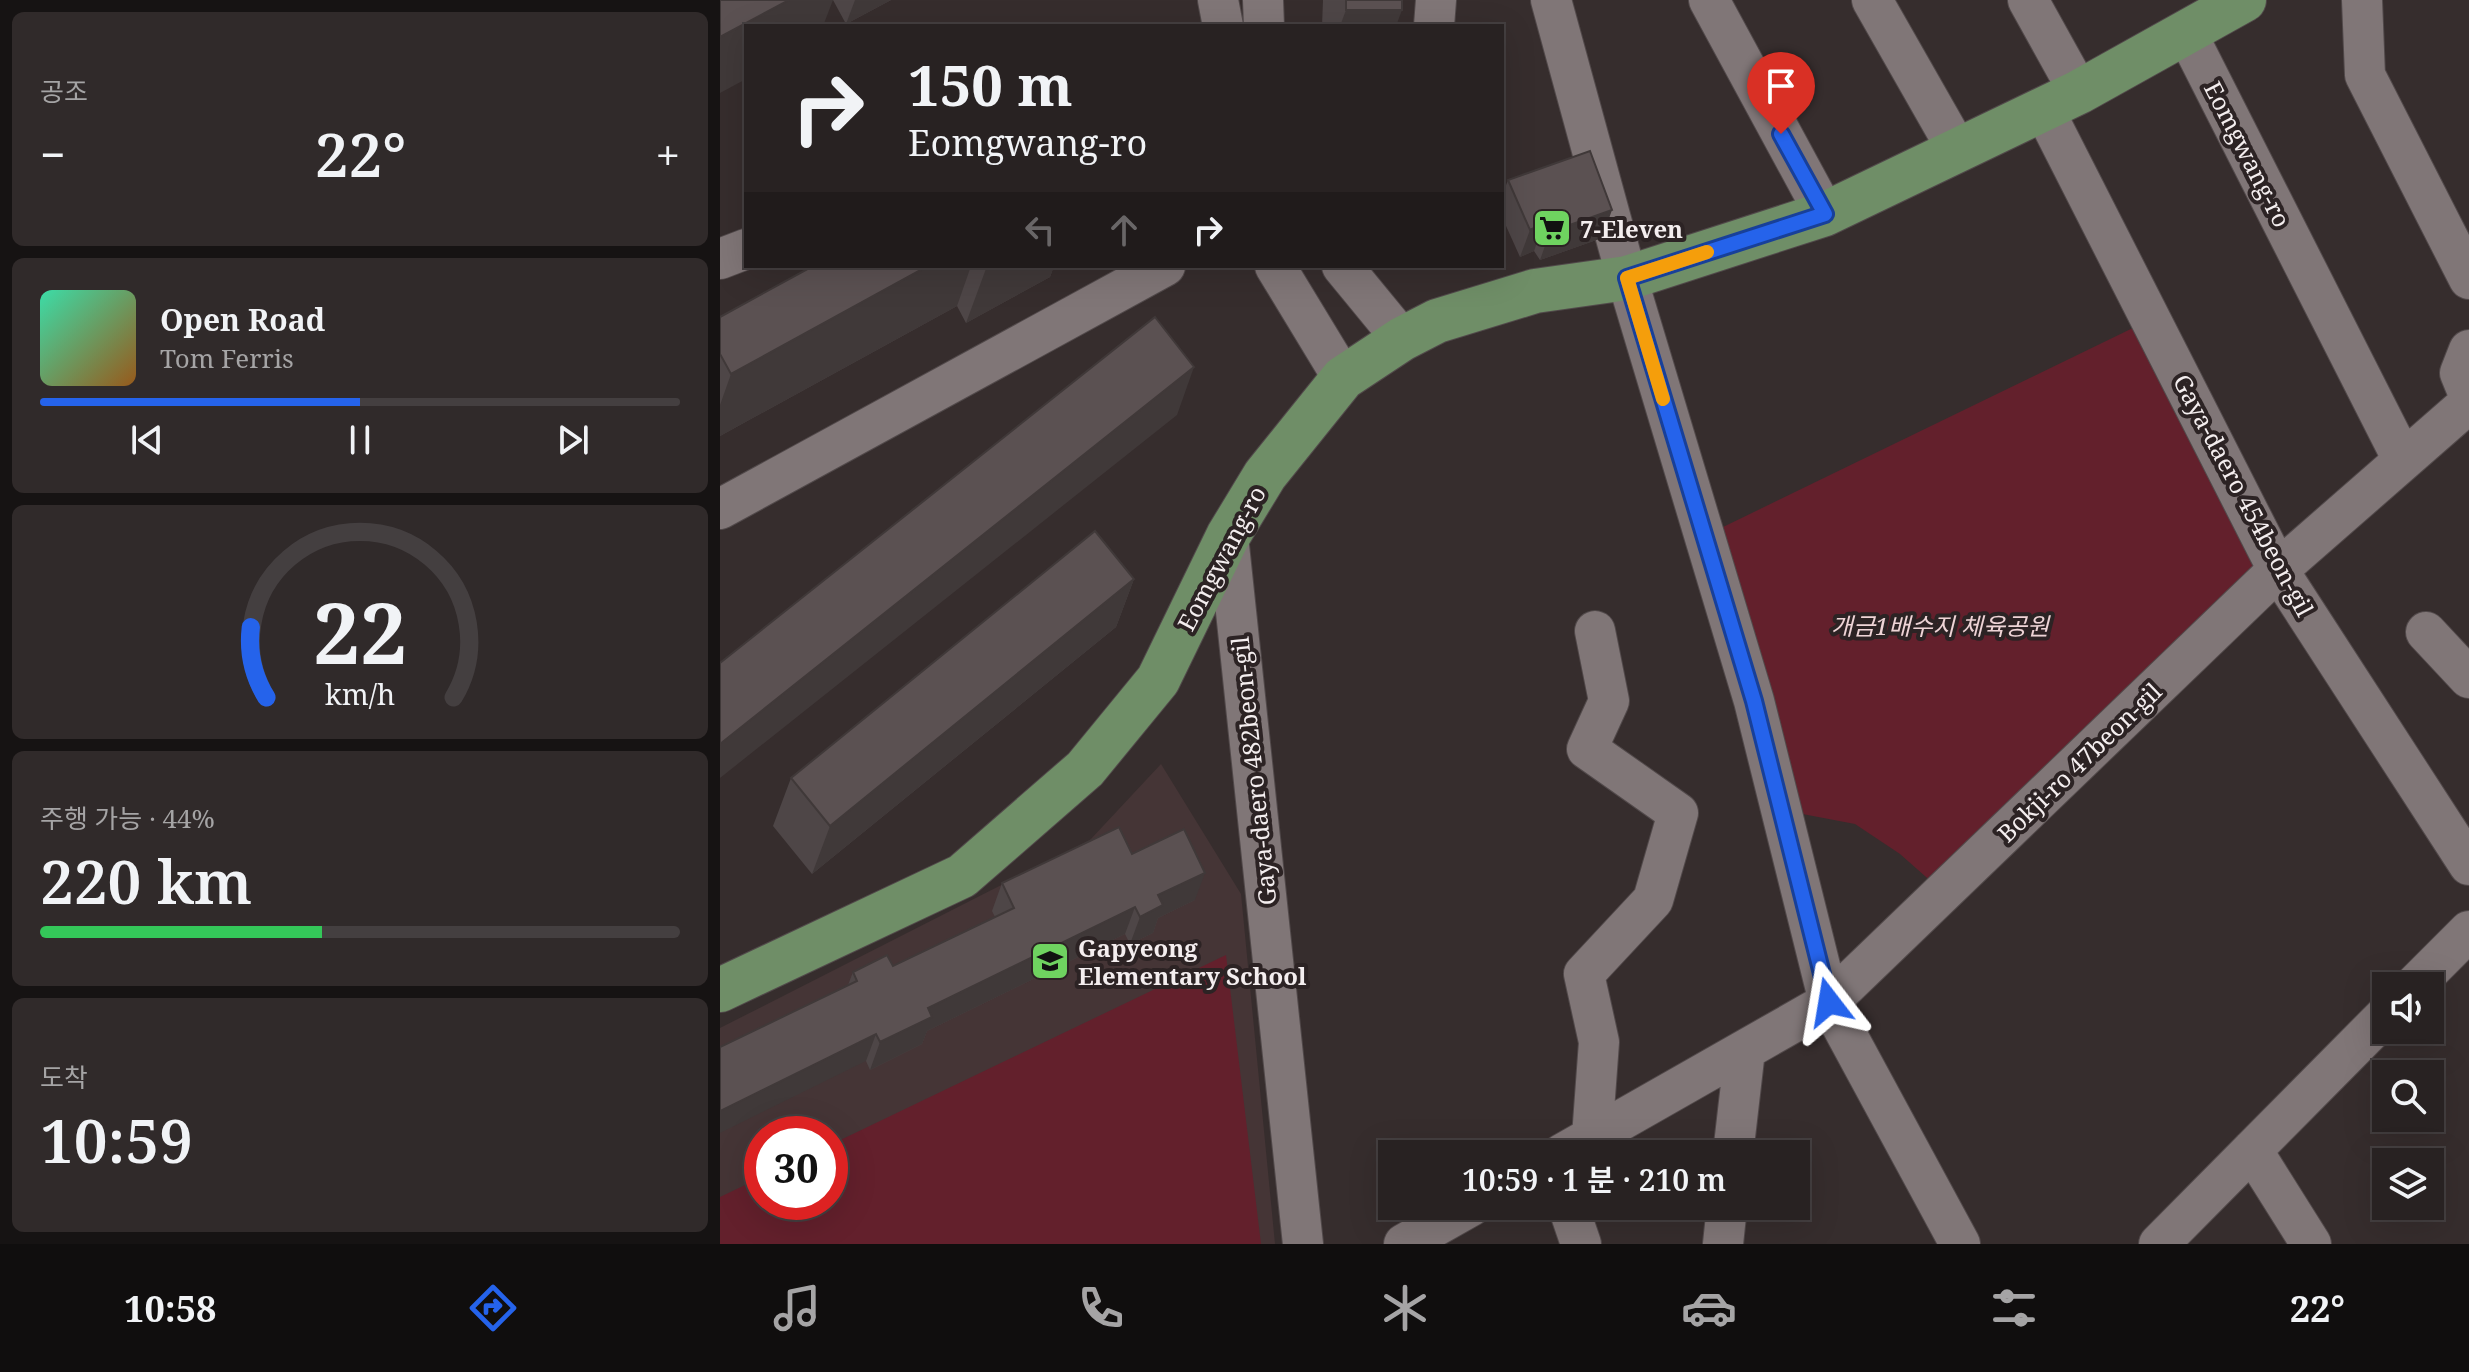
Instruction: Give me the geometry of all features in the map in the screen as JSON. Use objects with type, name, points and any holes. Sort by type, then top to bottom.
[{"type":"main road","name":"Eomgwang-ro","points":[[720,990],[962,876],[1085,769],[1158,680],[1228,536],[1265,475],[1343,378],[1402,339],[1437,321],[1535,291],[1627,278],[1825,214],[2062,101],[2208,13]]},
{"type":"street","points":[[1263,0],[1264,24]]},
{"type":"street","points":[[1434,24],[1436,0]]},
{"type":"street","points":[[1551,0],[1627,278],[1754,701],[1829,1002],[1952,1241]]},
{"type":"street","points":[[1709,0],[1825,214]]},
{"type":"street","points":[[1872,0],[1958,151]]},
{"type":"street","points":[[2028,0],[2062,101]]},
{"type":"street","points":[[2362,0],[2365,75],[2469,279]]},
{"type":"street","name":"Eomgwang-ro","points":[[2208,13],[2309,275],[2403,460]]},
{"type":"street","name":"Gaya-daero 454beon-gil","points":[[2062,101],[2278,570],[2469,865]]},
{"type":"street","points":[[720,259],[744,250]]},
{"type":"street","points":[[720,509],[1161,268]]},
{"type":"street","points":[[1276,268],[1343,378]]},
{"type":"street","points":[[1344,268],[1402,339]]},
{"type":"street","points":[[2469,350],[2460,373],[2469,395]]},
{"type":"street","name":"Bokji-ro 47beon-gil","points":[[1588,1140],[1829,1002],[2278,570],[2469,403]]},
{"type":"street","name":"Gaya-daero 482beon-gil","points":[[1228,536],[1303,1244]]},
{"type":"street","points":[[1578,1140],[1599,1042],[1584,974],[1653,900],[1678,813],[1587,749],[1609,701],[1595,631]]},
{"type":"street","points":[[2426,632],[2469,678]]},
{"type":"street","points":[[2428,972],[2469,931]]},
{"type":"street","points":[[2159,1244],[2372,1029]]},
{"type":"street","points":[[1735,1140],[1745,1050]]},
{"type":"street","points":[[2252,1150],[2311,1244]]},
{"type":"street","points":[[1404,1244],[1446,1220]]},
{"type":"street","points":[[1573,1220],[1581,1244]]},
{"type":"street","points":[[1723,1244],[1726,1220]]},
{"type":"shaded area","name":"Gapyeong Elementary School","points":[[1161,764],[1241,894],[1275,1244],[720,1244],[720,1028],[1090,840]]},
{"type":"green space","name":"개금1배수지 체육공원","points":[[2137,326],[2258,572],[1934,884],[1900,854],[1855,824],[1792,812],[1721,528]]},
{"type":"green space","points":[[1226,955],[1261,1244],[720,1244],[720,1197],[744,1186],[744,1220],[848,1220],[848,1136]]},
{"type":"building","points":[[720,0],[789,0],[744,24],[720,37]]},
{"type":"building","points":[[1346,0],[1402,0],[1402,10],[1346,10]]},
{"type":"building","points":[[1590,151],[1612,210],[1550,232],[1544,223],[1530,230],[1508,180]]},
{"type":"building","points":[[809,268],[924,268],[731,374],[720,354],[720,317]]},
{"type":"building","points":[[1155,317],[1194,367],[720,744],[720,663]]},
{"type":"building","points":[[1095,531],[1134,579],[830,826],[791,778]]},
{"type":"building","points":[[1119,827],[1132,854],[1184,829],[1205,873],[1158,895],[1163,905],[1140,917],[1135,907],[928,1008],[932,1017],[880,1042],[876,1034],[720,1111],[720,1047],[857,981],[853,972],[887,955],[893,966],[1014,908],[1002,883]]},
{"type":"slow traffic","points":[[1663,399],[1627,278],[1707,252]]},
{"type":"place","name":"7-Eleven","points":[[1552,228]]},
{"type":"place","name":"Gapyeong Elementary School","points":[[1050,961]]},
{"type":"route","points":[[1781,134],[1825,214],[1627,278],[1754,701],[1829,1002]]}]
